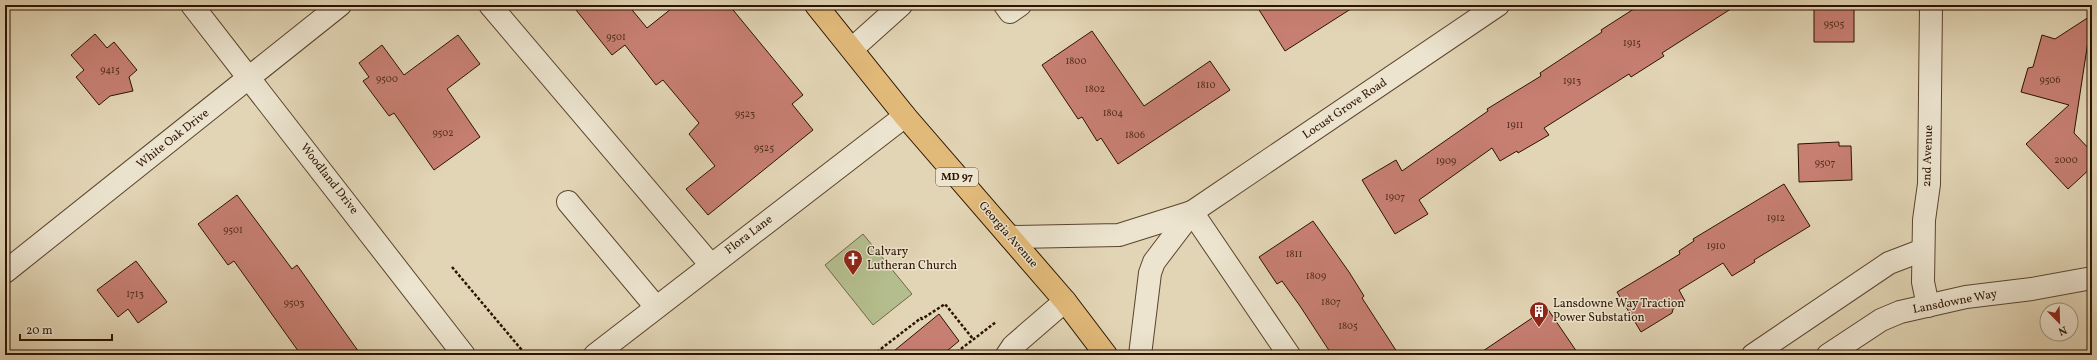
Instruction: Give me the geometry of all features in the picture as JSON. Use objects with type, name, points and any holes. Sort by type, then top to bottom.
[{"type":"main road","name":"Georgia Avenue","points":[[816,5],[905,116],[1065,301],[1106,355]]},
{"type":"street","name":"Woodland Drive","points":[[192,5],[464,355]]},
{"type":"street","name":"White Oak Drive","points":[[5,272],[340,5]]},
{"type":"street","points":[[490,5],[710,264]]},
{"type":"street","points":[[852,49],[901,5]]},
{"type":"street","points":[[1005,5],[1010,12],[1020,5]]},
{"type":"street","name":"Locust Grove Road","points":[[1010,237],[1119,235],[1192,212],[1498,5]]},
{"type":"street","name":"2nd Avenue","points":[[1928,306],[1923,282],[1924,220],[1929,184],[1931,5]]},
{"type":"street","name":"Flora Lane","points":[[595,355],[710,264],[905,116]]},
{"type":"street","points":[[568,202],[656,307]]},
{"type":"street","points":[[1192,212],[1290,355]]},
{"type":"street","name":"Locust Grove Road","points":[[1140,355],[1150,273],[1154,262],[1192,212]]},
{"type":"street","points":[[1754,355],[1890,263],[1924,250]]},
{"type":"street","name":"Lansdowne Way","points":[[1828,355],[1881,320],[1900,312],[1966,297],[2032,289],[2092,278]]},
{"type":"street","points":[[1007,355],[1013,346],[1065,301]]},
{"type":"path","points":[[452,267],[526,355]]},
{"type":"path","points":[[873,355],[921,318],[922,319],[945,304],[973,339]]},
{"type":"path","points":[[952,355],[996,322]]},
{"type":"green space","points":[[863,234],[912,294],[873,325],[825,265]]},
{"type":"building","points":[[572,5],[628,5],[647,28],[676,5],[729,5],[803,95],[792,104],[813,130],[708,215],[686,189],[715,166],[689,134],[699,123],[663,80],[656,85],[625,45],[612,55]]},
{"type":"building","points":[[1256,5],[1357,5],[1285,51]]},
{"type":"building","points":[[1640,5],[1737,5],[1662,53],[1664,56],[1631,77],[1629,74],[1544,128],[1549,135],[1518,153],[1517,151],[1500,161],[1492,148],[1419,200],[1428,214],[1395,234],[1362,180],[1396,160],[1402,171],[1488,111],[1487,109],[1541,76],[1540,73],[1602,32],[1601,30]]},
{"type":"building","points":[[1854,5],[1854,42],[1814,42],[1814,6]]},
{"type":"building","points":[[2092,15],[2074,133],[2092,152],[2092,167],[2068,189],[2026,144],[2069,105],[2021,92],[2028,68],[2033,67],[2042,35],[2055,39]]},
{"type":"building","points":[[1092,31],[1144,106],[1210,61],[1230,90],[1118,164],[1101,138],[1097,141],[1082,117],[1078,119],[1042,65]]},
{"type":"building","points":[[95,34],[107,48],[114,42],[137,70],[129,77],[133,91],[110,96],[99,105],[76,77],[84,70],[71,55]]},
{"type":"building","points":[[458,35],[480,64],[447,89],[480,137],[434,170],[394,113],[389,116],[363,81],[369,77],[359,63],[382,45],[404,75]]},
{"type":"building","points":[[1839,142],[1839,146],[1851,146],[1852,180],[1799,182],[1798,144]]},
{"type":"building","points":[[1784,184],[1810,226],[1754,260],[1755,262],[1732,276],[1723,263],[1679,290],[1685,301],[1673,309],[1672,313],[1641,332],[1617,292],[1680,254],[1679,251],[1694,241],[1693,239]]},
{"type":"building","points":[[237,195],[292,269],[297,265],[361,355],[301,355],[234,261],[228,265],[198,224]]},
{"type":"building","points":[[1313,221],[1349,272],[1364,296],[1362,298],[1399,355],[1332,355],[1282,281],[1277,284],[1259,257]]},
{"type":"building","points":[[136,261],[167,302],[138,323],[128,309],[118,317],[97,290]]},
{"type":"building","name":"Lansdowne Way Traction Power Substation","points":[[1547,308],[1579,355],[1477,355]]},
{"type":"building","points":[[939,314],[959,341],[942,355],[889,355]]},
{"type":"place","name":"Calvary Lutheran Church","points":[[853,276]]},
{"type":"place","name":"Lansdowne Way Traction Power Substation","points":[[1539,328]]}]
